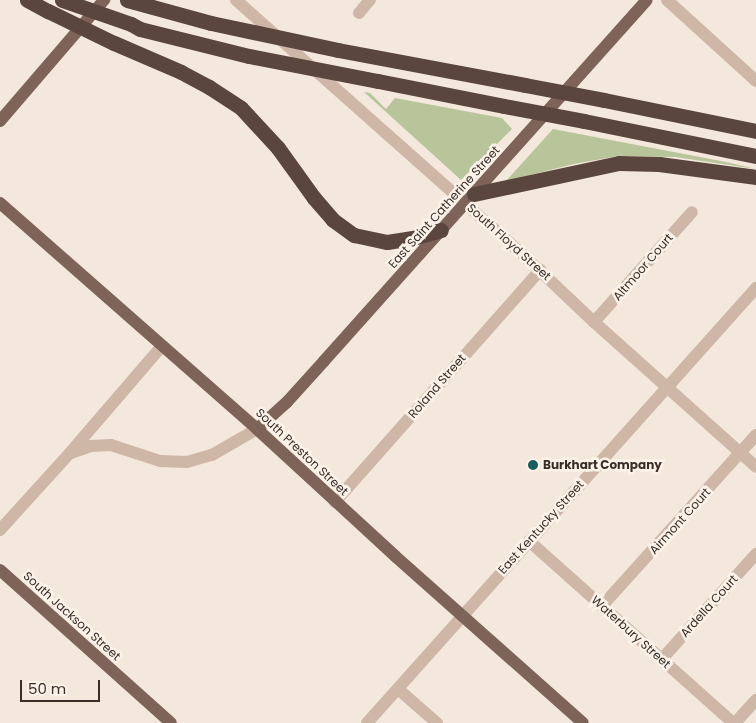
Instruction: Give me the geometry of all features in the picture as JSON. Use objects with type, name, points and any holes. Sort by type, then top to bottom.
[{"type":"highway","points":[[27,0],[114,43],[181,72],[209,87],[241,108],[278,148],[314,198],[333,220],[354,235],[387,242],[413,238],[441,230]]},
{"type":"highway","points":[[62,0],[131,24],[140,29],[249,56],[756,156]]},
{"type":"highway","points":[[127,0],[146,7],[211,23],[338,50],[604,100],[756,131]]},
{"type":"highway","points":[[470,199],[619,163],[659,164],[756,177]]},
{"type":"main road","points":[[0,121],[104,0]]},
{"type":"main road","name":"East Saint Catherine Street","points":[[257,429],[291,397],[647,0]]},
{"type":"main road","name":"South Preston Street","points":[[0,203],[161,347],[257,429],[335,502],[583,723]]},
{"type":"main road","name":"South Jackson Street","points":[[0,570],[171,723]]},
{"type":"street","name":"South Floyd Street","points":[[236,0],[470,199],[594,322],[756,467]]},
{"type":"street","points":[[359,13],[370,0]]},
{"type":"street","points":[[667,0],[756,80]]},
{"type":"street","name":"Altmoor Court","points":[[594,322],[692,212]]},
{"type":"street","name":"Roland Street","points":[[335,502],[540,270]]},
{"type":"street","name":"East Kentucky Street","points":[[368,723],[756,288]]},
{"type":"street","points":[[0,530],[69,454],[161,347]]},
{"type":"street","points":[[69,454],[91,446],[111,445],[160,461],[187,462],[212,455],[257,429]]},
{"type":"street","name":"Airmont Court","points":[[602,606],[756,435]]},
{"type":"street","name":"Waterbury Street","points":[[529,541],[734,723]]},
{"type":"street","name":"Ardella Court","points":[[662,659],[756,554]]},
{"type":"street","points":[[398,689],[437,723]]},
{"type":"street","points":[[734,723],[756,700]]},
{"type":"green space","points":[[364,92],[370,93],[386,109],[395,98],[502,118],[512,129],[461,180]]},
{"type":"green space","points":[[553,129],[756,169],[675,157],[618,156],[574,164],[506,181]]},
{"type":"place","name":"Burkhart Company","points":[[533,465]]}]
